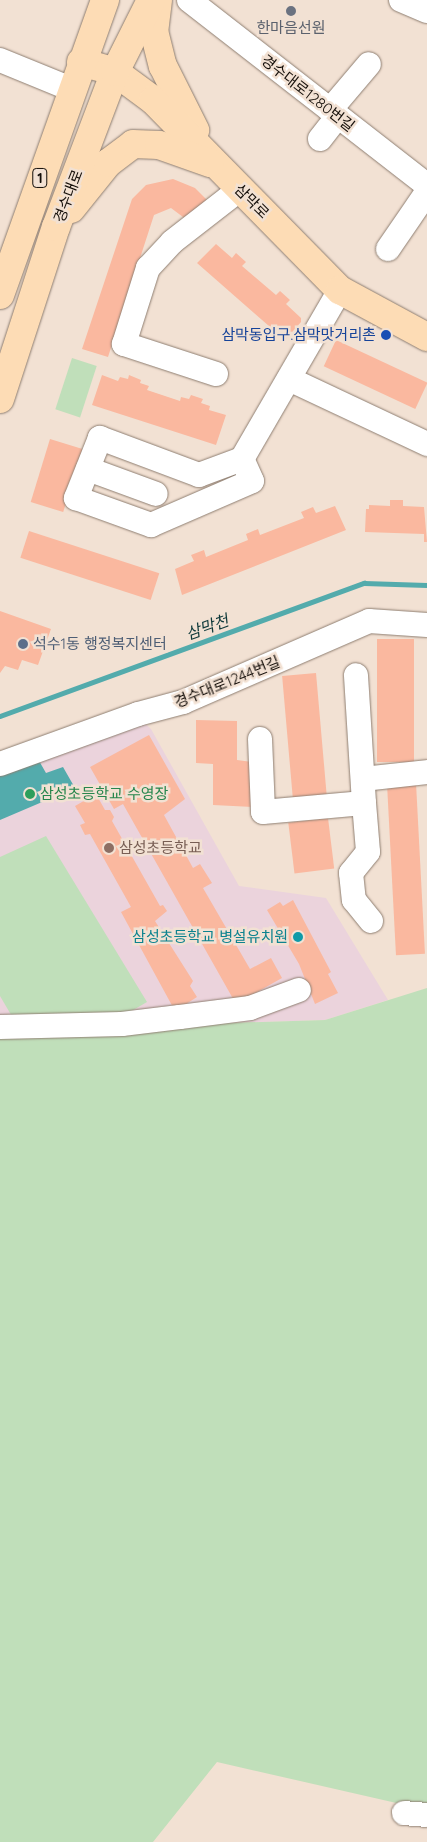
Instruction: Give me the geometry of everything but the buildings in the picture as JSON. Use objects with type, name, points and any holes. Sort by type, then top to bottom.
[{"type":"main road","name":"경수대로","points":[[0,295],[6,252],[105,0]]},
{"type":"main road","name":"경수대로","points":[[0,399],[56,227],[115,72],[151,0]]},
{"type":"main road","points":[[158,0],[154,31],[163,66],[214,164]]},
{"type":"main road","name":"삼막로","points":[[81,62],[115,72],[153,100],[340,290],[427,337]]},
{"type":"main road","points":[[56,227],[108,163],[133,144],[159,145],[214,164]]},
{"type":"street","name":"경수대로1280번길","points":[[189,0],[427,185]]},
{"type":"street","points":[[401,0],[427,11]]},
{"type":"street","points":[[0,60],[71,89]]},
{"type":"street","points":[[320,139],[334,113],[369,64]]},
{"type":"street","points":[[216,374],[124,344],[148,268],[172,242],[240,189]]},
{"type":"street","points":[[388,249],[427,192]]},
{"type":"street","points":[[242,459],[252,480],[151,525],[76,498],[100,438],[199,476],[242,459],[340,290]]},
{"type":"street","points":[[289,379],[427,444]]},
{"type":"street","points":[[88,469],[156,494]]},
{"type":"street","points":[[199,476],[208,500]]},
{"type":"street","name":"경수대로1244번길","points":[[0,764],[138,714],[183,702],[369,621],[427,625]]},
{"type":"street","points":[[356,675],[368,852],[351,873],[354,900],[371,921]]},
{"type":"street","points":[[260,738],[262,812],[364,803]]},
{"type":"street","points":[[364,779],[427,772]]},
{"type":"street","points":[[0,1027],[122,1024],[170,1019],[250,1008],[299,990]]},
{"type":"shaded area","name":"삼성초등학교","points":[[140,719],[151,729],[239,886],[326,898],[388,1000],[325,1020],[0,1030],[0,770]]},
{"type":"green space","points":[[72,358],[97,366],[80,417],[55,409]]},
{"type":"green space","points":[[46,836],[147,1002],[111,1023],[17,1025],[0,996],[0,857]]},
{"type":"green space","points":[[427,988],[427,1810],[217,1762],[153,1842],[0,1842],[0,1030],[325,1020]]},
{"type":"water","name":"삼성초등학교 수영장","points":[[38,759],[46,773],[63,767],[75,788],[0,820],[0,773]]},
{"type":"waterway","name":"삼막천","points":[[0,716],[364,583],[427,585]]},
{"type":"place","name":"한마음선원","points":[[291,11]]},
{"type":"place","name":"삼막동입구.삼막맛거리촌","points":[[386,335]]},
{"type":"place","name":"석수1동 행정복지센터","points":[[23,644]]},
{"type":"place","name":"삼성초등학교 수영장","points":[[30,794]]},
{"type":"place","name":"삼성초등학교","points":[[109,848]]},
{"type":"place","name":"삼성초등학교 병설유치원","points":[[298,937]]}]
